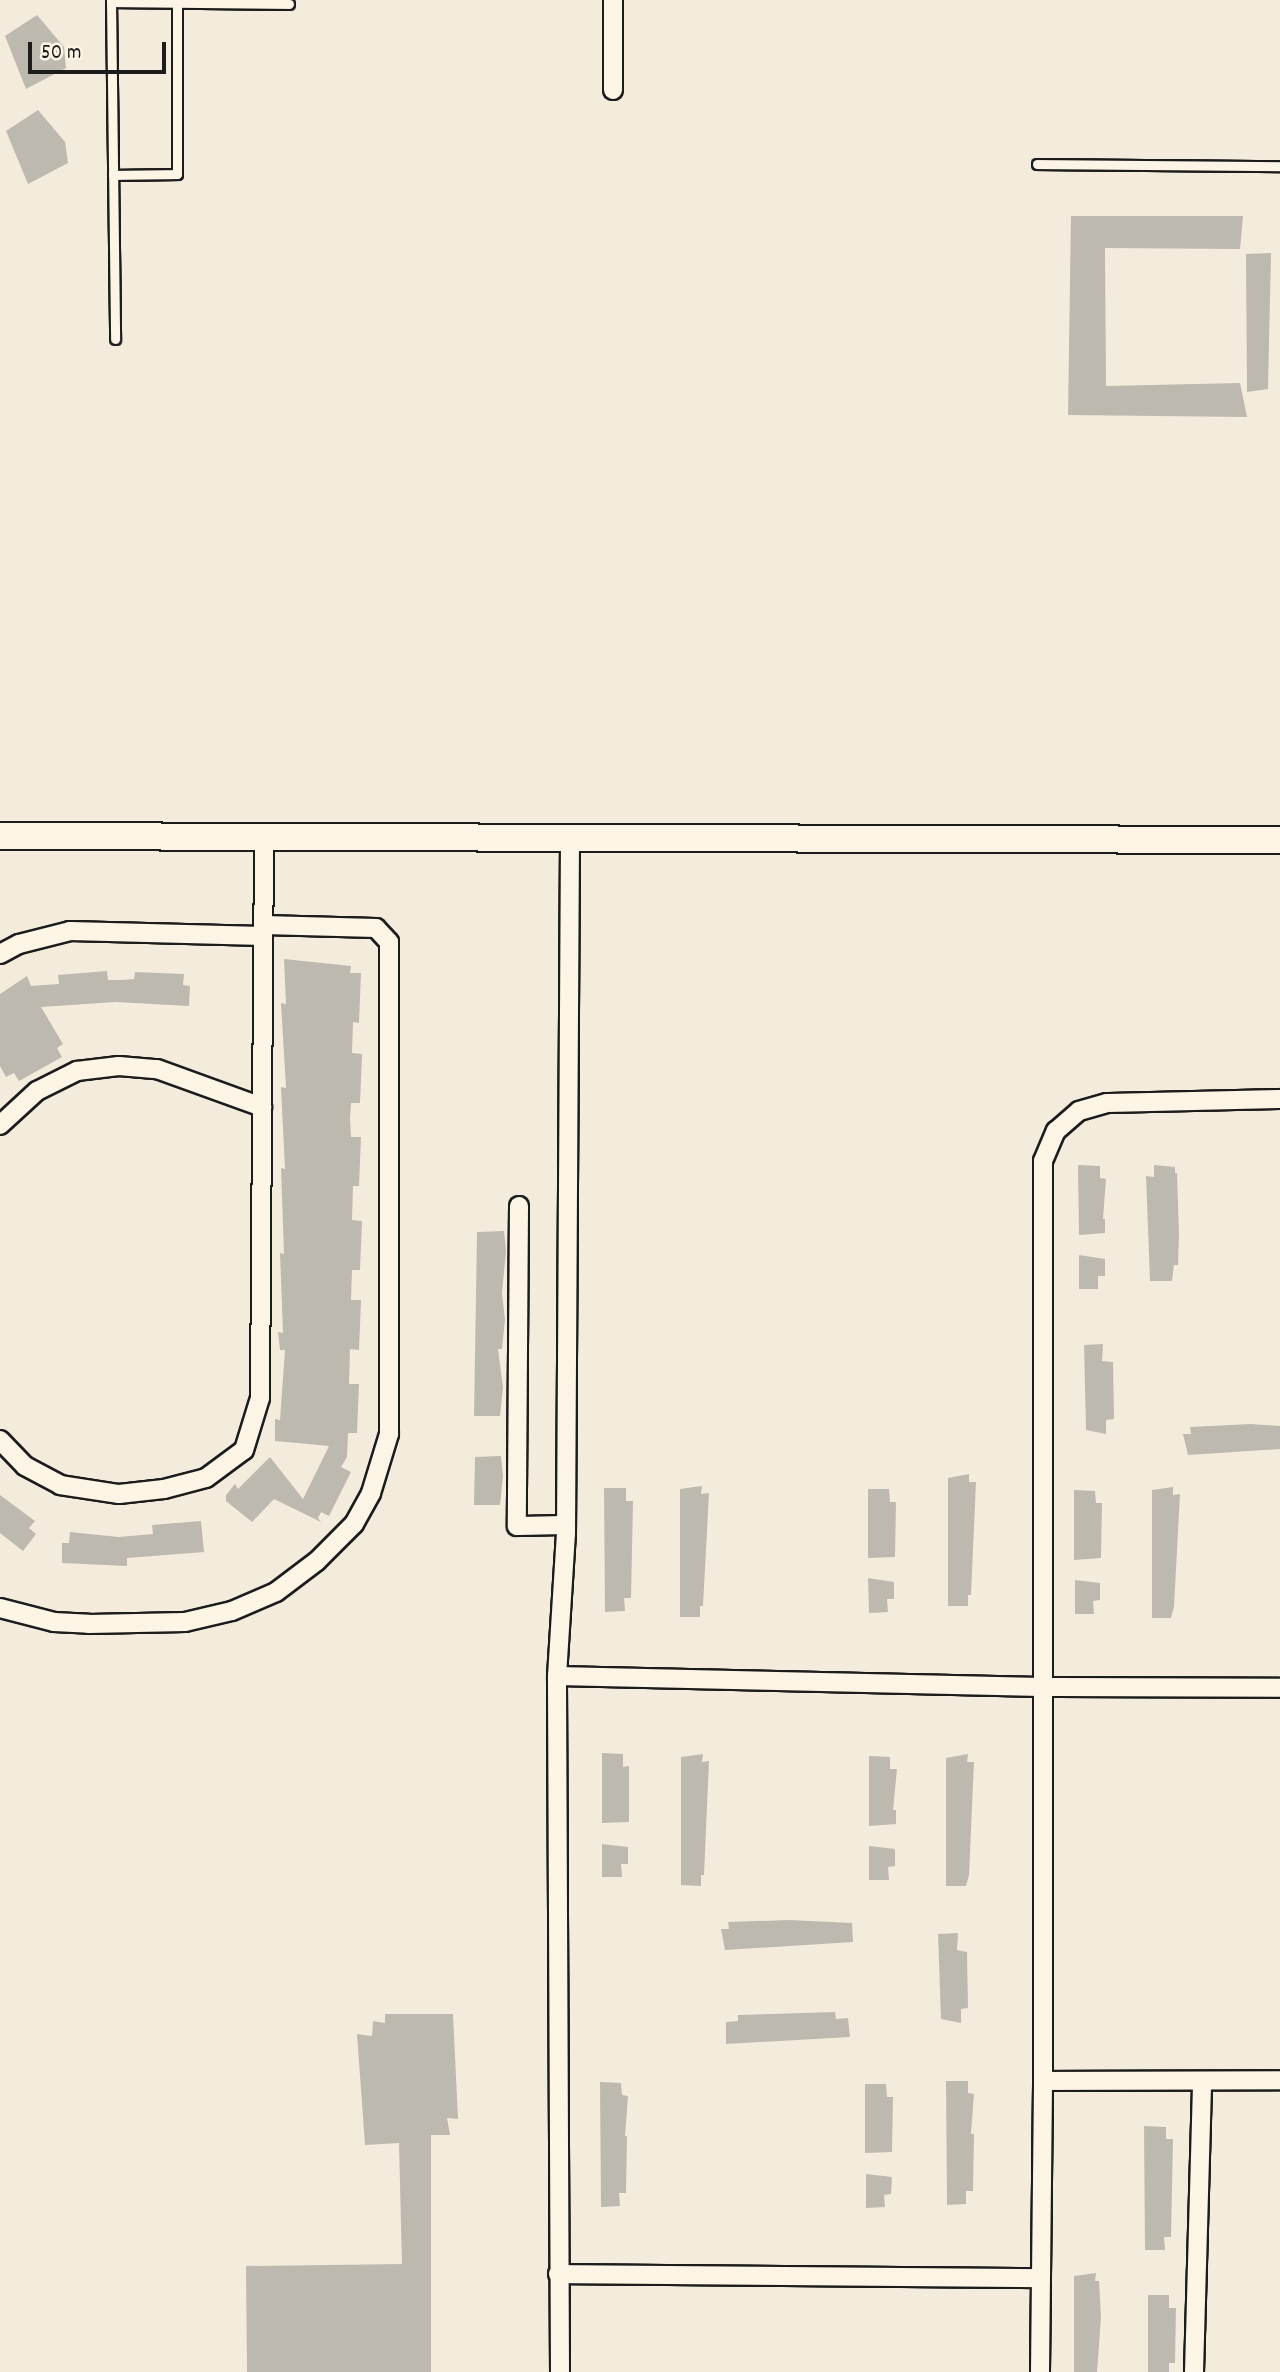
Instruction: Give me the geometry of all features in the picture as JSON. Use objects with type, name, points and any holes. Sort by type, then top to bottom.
[{"type":"street","points":[[613,0],[613,90]]},
{"type":"street","points":[[0,836],[1280,840]]},
{"type":"street","points":[[0,1440],[25,1466],[60,1485],[119,1494],[164,1489],[206,1478],[244,1450],[260,1398],[264,838]]},
{"type":"street","points":[[560,2372],[557,1676],[566,1525],[570,839]]},
{"type":"street","points":[[0,954],[19,944],[70,930],[263,931],[376,928],[389,942],[389,1434],[371,1493],[354,1524],[317,1561],[276,1592],[232,1612],[185,1622],[89,1624],[54,1622],[0,1608]]},
{"type":"street","points":[[0,1125],[37,1091],[77,1071],[118,1066],[157,1069],[262,1107]]},
{"type":"street","points":[[1040,2372],[1043,2081],[1043,1161],[1056,1131],[1079,1111],[1107,1104],[1280,1099]]},
{"type":"street","points":[[519,1206],[517,1526],[566,1525]]},
{"type":"street","points":[[557,1676],[1041,1687],[1280,1688]]},
{"type":"street","points":[[1043,2081],[1280,2080]]},
{"type":"street","points":[[1194,2372],[1202,2081]]},
{"type":"street","points":[[558,2274],[1039,2278]]},
{"type":"lane","points":[[115,339],[111,1],[289,4]]},
{"type":"lane","points":[[113,175],[177,173],[177,3]]},
{"type":"lane","points":[[1037,164],[1280,166]]},
{"type":"building","points":[[37,15],[64,47],[66,68],[26,89],[5,36]]},
{"type":"building","points":[[38,110],[65,142],[68,163],[28,184],[6,131]]},
{"type":"building","points":[[1071,216],[1243,216],[1240,249],[1105,248],[1106,386],[1240,383],[1247,417],[1068,415]]},
{"type":"building","points":[[1271,253],[1268,389],[1247,392],[1246,254]]},
{"type":"building","points":[[284,959],[351,966],[350,973],[361,973],[359,1023],[353,1022],[352,1053],[362,1054],[360,1103],[351,1103],[350,1119],[351,1137],[361,1137],[359,1186],[353,1186],[352,1220],[362,1221],[360,1270],[352,1270],[351,1300],[361,1300],[359,1350],[350,1349],[349,1384],[359,1384],[357,1433],[348,1433],[347,1457],[341,1467],[351,1472],[329,1516],[321,1512],[318,1518],[321,1522],[274,1499],[252,1522],[226,1501],[226,1495],[235,1484],[238,1489],[270,1457],[303,1499],[329,1446],[275,1441],[275,1419],[280,1420],[285,1350],[280,1350],[278,1332],[283,1333],[280,1253],[284,1254],[281,1168],[285,1169],[281,1087],[286,1088],[281,1003],[286,1004]]},
{"type":"building","points":[[107,971],[108,980],[134,979],[135,972],[184,974],[183,985],[190,986],[189,1006],[115,1002],[41,1007],[63,1044],[57,1048],[62,1057],[19,1081],[14,1073],[6,1077],[0,1066],[0,994],[27,976],[31,986],[59,984],[58,975]]},
{"type":"building","points":[[1078,1165],[1100,1166],[1100,1178],[1106,1179],[1103,1219],[1105,1233],[1079,1235]]},
{"type":"building","points":[[1154,1165],[1175,1167],[1177,1173],[1178,1265],[1174,1265],[1172,1281],[1150,1281],[1146,1176],[1154,1177]]},
{"type":"building","points":[[504,1231],[506,1251],[502,1293],[505,1320],[502,1349],[498,1349],[503,1387],[500,1416],[474,1416],[477,1232]]},
{"type":"building","points":[[1079,1255],[1105,1259],[1105,1276],[1098,1276],[1098,1289],[1079,1289]]},
{"type":"building","points":[[1103,1344],[1102,1361],[1113,1362],[1114,1419],[1106,1420],[1106,1434],[1086,1430],[1084,1345]]},
{"type":"building","points":[[1251,1424],[1280,1426],[1280,1449],[1188,1455],[1183,1434],[1191,1434],[1190,1427]]},
{"type":"building","points":[[501,1456],[503,1476],[500,1505],[474,1505],[475,1457]]},
{"type":"building","points":[[969,1474],[969,1482],[976,1482],[971,1595],[968,1595],[968,1606],[948,1606],[948,1478]]},
{"type":"building","points":[[702,1486],[701,1494],[709,1493],[703,1606],[700,1606],[700,1617],[680,1617],[680,1489]]},
{"type":"building","points":[[1173,1487],[1173,1495],[1180,1494],[1174,1607],[1171,1618],[1152,1618],[1152,1490]]},
{"type":"building","points":[[604,1488],[626,1488],[626,1501],[633,1501],[631,1598],[624,1598],[625,1611],[605,1612]]},
{"type":"building","points":[[868,1489],[889,1489],[890,1502],[896,1502],[895,1557],[868,1558]]},
{"type":"building","points":[[1074,1490],[1095,1491],[1096,1503],[1102,1503],[1101,1558],[1074,1560]]},
{"type":"building","points":[[0,1495],[35,1521],[29,1528],[36,1534],[23,1551],[0,1533]]},
{"type":"building","points":[[201,1521],[204,1552],[127,1558],[127,1566],[62,1563],[62,1543],[69,1543],[70,1532],[119,1537],[153,1534],[152,1525]]},
{"type":"building","points":[[868,1578],[894,1582],[894,1599],[887,1599],[888,1612],[869,1613]]},
{"type":"building","points":[[1075,1580],[1100,1583],[1100,1600],[1093,1601],[1094,1614],[1075,1614]]},
{"type":"building","points":[[602,1753],[623,1754],[623,1767],[629,1766],[629,1822],[602,1823]]},
{"type":"building","points":[[703,1754],[702,1762],[709,1761],[704,1875],[701,1875],[701,1886],[681,1885],[681,1757]]},
{"type":"building","points":[[968,1754],[967,1762],[974,1762],[969,1875],[966,1886],[946,1886],[946,1758]]},
{"type":"building","points":[[869,1756],[890,1757],[890,1769],[897,1769],[893,1810],[896,1810],[896,1824],[869,1826]]},
{"type":"building","points":[[602,1844],[628,1847],[628,1864],[621,1864],[622,1877],[602,1877]]},
{"type":"building","points":[[869,1846],[895,1849],[895,1866],[888,1867],[889,1880],[869,1880]]},
{"type":"building","points":[[789,1920],[852,1923],[853,1942],[725,1950],[721,1929],[729,1929],[728,1922]]},
{"type":"building","points":[[958,1933],[957,1950],[967,1952],[968,2008],[961,2009],[961,2023],[941,2019],[938,1934]]},
{"type":"building","points":[[835,2012],[836,2019],[848,2018],[850,2037],[726,2044],[726,2022],[738,2021],[738,2015]]},
{"type":"building","points":[[385,2014],[453,2014],[458,2119],[447,2118],[450,2135],[431,2135],[431,2372],[247,2372],[246,2266],[402,2264],[399,2143],[365,2145],[357,2034],[372,2036],[373,2021],[385,2023]]},
{"type":"building","points":[[946,2081],[968,2081],[968,2093],[974,2094],[971,2134],[974,2134],[973,2191],[966,2191],[966,2204],[947,2205]]},
{"type":"building","points":[[600,2082],[621,2083],[622,2095],[628,2096],[625,2136],[626,2193],[619,2193],[620,2206],[601,2207]]},
{"type":"building","points":[[865,2084],[886,2084],[887,2097],[893,2097],[892,2152],[865,2153]]},
{"type":"building","points":[[1144,2126],[1166,2127],[1166,2139],[1173,2139],[1171,2237],[1164,2237],[1165,2250],[1145,2250]]},
{"type":"building","points":[[866,2174],[892,2177],[891,2194],[884,2195],[885,2207],[866,2208]]},
{"type":"building","points":[[1096,2273],[1101,2317],[1097,2372],[1074,2372],[1074,2276]]},
{"type":"building","points":[[1148,2295],[1169,2295],[1169,2308],[1176,2308],[1175,2363],[1169,2363],[1169,2372],[1148,2372]]}]
